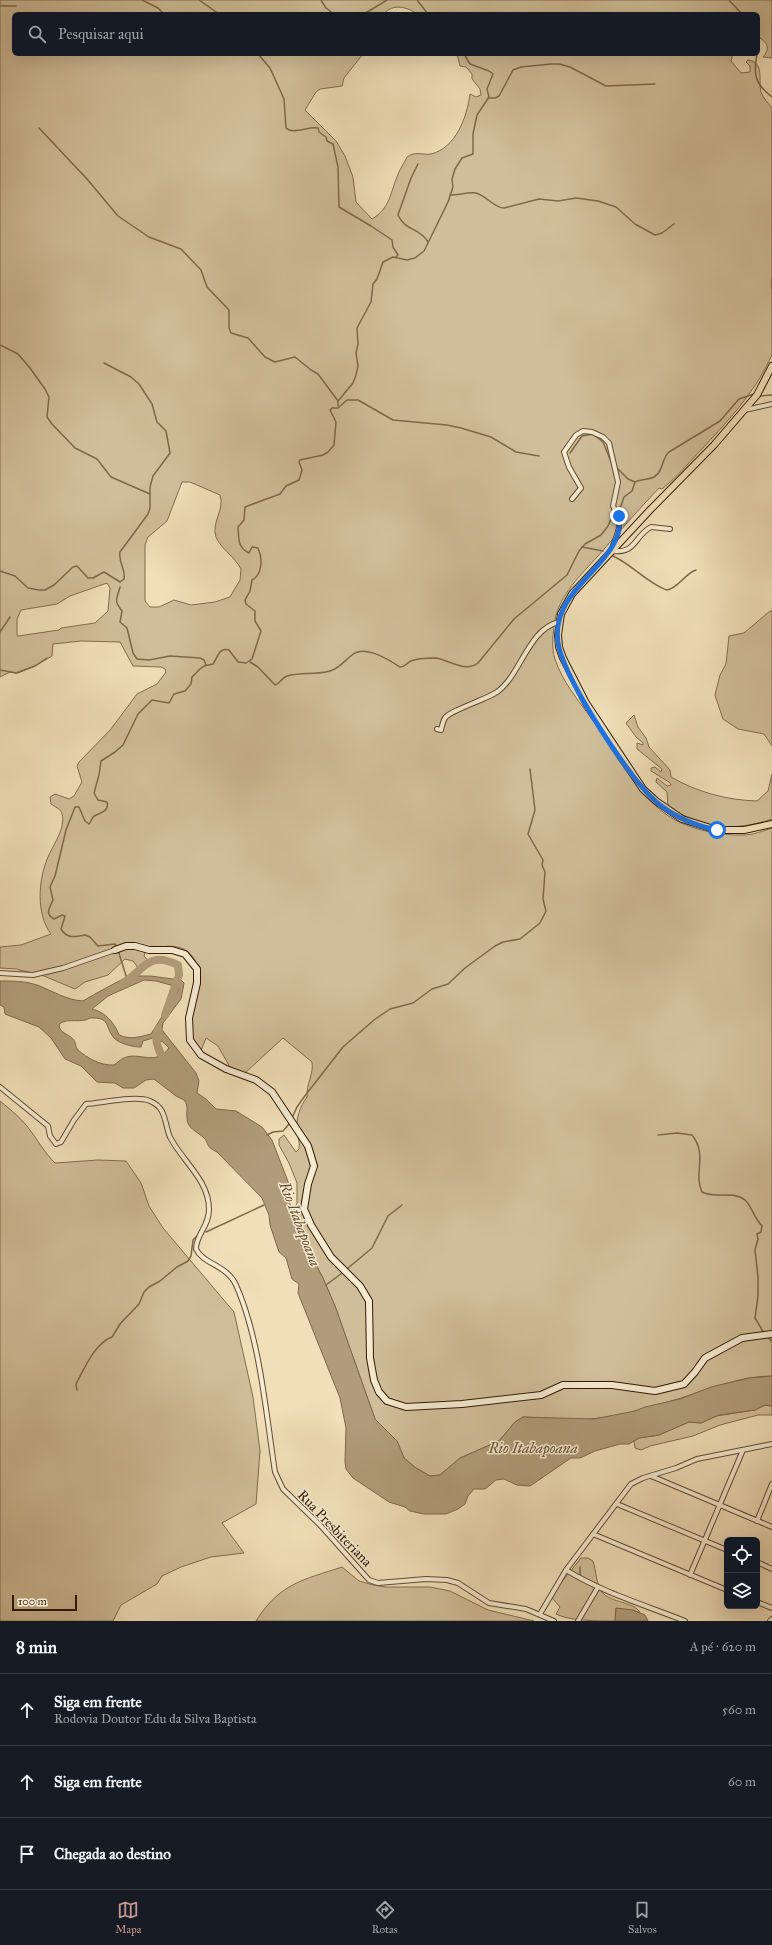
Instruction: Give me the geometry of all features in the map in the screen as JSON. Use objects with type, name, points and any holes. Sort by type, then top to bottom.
[{"type":"main road","points":[[772,366],[762,387],[745,410],[714,445],[611,551],[572,594],[559,622],[559,647],[568,671],[602,729],[648,795],[661,806],[682,819],[708,828],[729,831],[772,824]]},
{"type":"street","points":[[745,410],[772,404]]},
{"type":"street","points":[[572,499],[580,488],[568,467],[564,452],[576,434],[583,431],[592,432],[603,437],[609,443],[618,482],[613,506],[619,516],[620,524],[611,551],[626,551],[632,547],[641,534],[651,527],[670,529]]},
{"type":"street","points":[[436,730],[441,730],[445,717],[454,711],[476,704],[496,693],[507,684],[514,670],[543,629],[550,624],[559,622]]},
{"type":"street","points":[[0,973],[33,975],[63,968],[118,949],[136,946],[149,950],[172,950],[185,954],[197,969],[197,983],[189,1018],[190,1040],[201,1055],[226,1069],[256,1080],[272,1092],[308,1146],[314,1166],[308,1184],[304,1209],[311,1225],[331,1257],[360,1286],[369,1301],[371,1365],[379,1392],[387,1401],[406,1407],[462,1404],[541,1395],[563,1385],[612,1385],[655,1391],[684,1384],[695,1372],[704,1358],[735,1341],[742,1338],[772,1334]]},
{"type":"street","name":"Rua Presbiteriana","points":[[0,1087],[48,1126],[53,1142],[56,1144],[61,1142],[74,1120],[86,1104],[138,1099],[148,1100],[160,1107],[165,1116],[170,1137],[204,1188],[209,1207],[208,1219],[196,1243],[196,1249],[203,1257],[221,1267],[230,1275],[235,1283],[246,1312],[260,1373],[278,1483],[322,1526],[369,1580],[378,1583],[447,1580],[458,1583],[489,1603],[526,1609],[554,1621]]},
{"type":"street","points":[[540,1614],[566,1570],[631,1484],[697,1459],[772,1444]]},
{"type":"street","points":[[690,1574],[743,1450]]},
{"type":"street","points":[[651,1476],[772,1527]]},
{"type":"street","points":[[757,1520],[772,1484]]},
{"type":"street","points":[[617,1504],[724,1549]]},
{"type":"street","points":[[593,1534],[724,1589]]},
{"type":"street","points":[[760,1563],[772,1568]]},
{"type":"street","points":[[566,1570],[598,1587],[654,1611],[663,1612],[685,1621]]},
{"type":"street","points":[[578,1621],[598,1587]]},
{"type":"street","points":[[760,1603],[772,1608]]},
{"type":"shaded area","points":[[0,0],[772,0],[772,58],[763,57],[767,51],[767,46],[766,43],[760,38],[760,12],[413,12],[400,7],[391,8],[386,12],[12,12],[12,56],[361,56],[344,78],[342,86],[320,89],[316,92],[305,110],[336,141],[345,156],[353,177],[356,202],[372,219],[383,210],[386,205],[398,174],[407,157],[410,155],[431,154],[440,151],[454,138],[459,130],[463,122],[470,94],[476,97],[481,95],[480,89],[472,79],[472,74],[466,67],[460,66],[458,56],[732,56],[731,61],[741,73],[750,72],[750,66],[746,62],[748,60],[757,64],[760,73],[761,92],[772,108],[772,355],[749,394],[730,418],[677,476],[662,489],[659,488],[572,585],[561,602],[555,620],[553,645],[554,655],[558,667],[571,690],[628,774],[650,800],[662,811],[683,824],[717,833],[746,835],[772,828],[772,1376],[748,1378],[621,1415],[593,1419],[523,1417],[515,1422],[499,1441],[460,1458],[440,1475],[430,1476],[416,1468],[404,1458],[397,1441],[375,1419],[335,1306],[323,1278],[295,1225],[292,1214],[297,1203],[297,1183],[289,1163],[279,1145],[279,1139],[284,1135],[296,1152],[299,1149],[297,1121],[300,1108],[307,1097],[312,1071],[312,1062],[283,1038],[245,1073],[231,1069],[218,1046],[206,1038],[200,1053],[193,1042],[190,1028],[199,982],[199,973],[197,964],[192,956],[189,952],[181,948],[171,946],[161,947],[145,953],[144,956],[151,964],[139,969],[133,961],[125,959],[108,975],[85,982],[75,989],[44,976],[16,969],[0,968],[0,947],[21,945],[51,934],[46,926],[41,907],[40,897],[42,876],[48,857],[61,831],[63,819],[58,808],[51,804],[50,797],[55,794],[69,799],[74,796],[82,782],[77,766],[79,762],[111,729],[137,694],[157,684],[166,672],[165,669],[161,667],[133,666],[120,642],[81,641],[53,644],[52,656],[35,666],[18,673],[10,672],[0,677]],"holes":[[[182,482],[190,482],[220,495],[221,506],[215,526],[216,537],[241,569],[240,580],[230,597],[215,602],[191,605],[174,600],[159,607],[150,607],[145,601],[145,545],[148,537],[167,521]],[[107,583],[110,588],[108,611],[95,623],[61,628],[59,630],[17,635],[17,619],[21,610],[57,604],[70,596]]]},
{"type":"shaded area","points":[[770,611],[772,611],[772,746],[764,734],[738,729],[723,719],[715,695],[720,675],[726,664],[729,636],[744,633]]},
{"type":"shaded area","points":[[634,715],[638,727],[646,738],[649,747],[670,770],[671,777],[691,787],[723,797],[757,801],[768,791],[772,774],[772,819],[744,826],[718,826],[693,820],[668,806],[667,792],[656,782],[657,778],[667,786],[671,785],[669,782],[651,771],[651,768],[655,767],[661,772],[662,769],[637,749],[637,743],[643,745],[643,743],[636,737],[626,723]]},
{"type":"shaded area","points":[[0,1101],[23,1122],[55,1163],[98,1160],[126,1161],[141,1183],[149,1206],[163,1228],[234,1312],[253,1397],[260,1451],[256,1504],[222,1523],[244,1553],[211,1557],[181,1567],[162,1576],[157,1584],[121,1605],[113,1621],[0,1621]]},
{"type":"shaded area","points":[[765,1405],[772,1406],[772,1415],[758,1415],[720,1425],[693,1436],[650,1446],[641,1450],[635,1448],[634,1441],[639,1438],[659,1435],[689,1422],[701,1423],[716,1416],[755,1410]]},
{"type":"shaded area","points":[[581,1558],[588,1558],[593,1561],[598,1585],[606,1596],[638,1609],[640,1613],[616,1608],[615,1621],[592,1621],[568,1618],[556,1614],[560,1607],[551,1595]]},
{"type":"shaded area","points":[[342,1567],[359,1581],[373,1585],[386,1587],[430,1587],[450,1591],[488,1610],[534,1621],[256,1621],[274,1598],[283,1591],[304,1580]]},
{"type":"water","name":"Rio Itabapoana","points":[[129,976],[150,976],[181,980],[184,983],[181,999],[163,1023],[162,1030],[196,1073],[199,1081],[197,1093],[206,1099],[216,1109],[236,1111],[262,1127],[272,1140],[289,1184],[289,1200],[295,1225],[323,1278],[335,1306],[375,1419],[397,1441],[404,1458],[416,1468],[430,1476],[440,1475],[460,1458],[499,1441],[515,1422],[523,1417],[594,1419],[635,1411],[645,1407],[680,1399],[711,1387],[749,1378],[772,1376],[772,1406],[765,1405],[755,1410],[719,1415],[701,1423],[689,1422],[659,1435],[639,1438],[629,1444],[620,1444],[595,1451],[580,1458],[571,1458],[530,1486],[517,1485],[504,1479],[496,1480],[485,1489],[474,1489],[468,1496],[465,1504],[446,1514],[424,1514],[410,1511],[405,1507],[389,1502],[353,1478],[346,1469],[346,1428],[340,1398],[298,1293],[299,1284],[292,1279],[286,1258],[279,1252],[270,1225],[269,1215],[262,1198],[217,1152],[210,1148],[203,1137],[190,1127],[187,1121],[187,1106],[184,1100],[176,1096],[154,1079],[146,1080],[134,1088],[123,1088],[115,1083],[97,1082],[81,1066],[65,1059],[51,1038],[39,1027],[5,1014],[4,1007],[0,1005],[0,981],[32,984],[43,987],[65,997],[83,1001]],"holes":[[[144,980],[156,981],[178,987],[178,991],[151,1034],[131,1038],[123,1037],[119,1035],[105,1015],[92,1009],[108,996]],[[90,1018],[97,1018],[104,1021],[114,1038],[123,1043],[141,1047],[143,1041],[153,1038],[163,1042],[169,1048],[164,1054],[158,1057],[147,1058],[129,1056],[114,1065],[99,1063],[90,1059],[78,1050],[73,1039],[59,1027],[59,1024],[63,1022],[86,1020]]]},
{"type":"water","points":[[616,1608],[633,1610],[645,1615],[648,1621],[615,1621]]},
{"type":"waterway","points":[[142,0],[158,8],[162,12]]},
{"type":"waterway","points":[[199,0],[216,12]]},
{"type":"waterway","points":[[321,0],[326,8],[331,12]]},
{"type":"waterway","points":[[367,12],[387,0]]},
{"type":"waterway","points":[[417,0],[426,12]]},
{"type":"waterway","points":[[729,0],[740,12]]},
{"type":"waterway","points":[[0,6],[16,6]]},
{"type":"waterway","points":[[260,56],[270,68],[284,99],[286,128],[293,131],[318,128],[319,132],[326,137],[327,141],[333,144],[338,167],[339,207],[392,240],[393,247],[398,255],[396,257]]},
{"type":"waterway","points":[[338,401],[353,383],[356,375],[358,366],[356,353],[358,344],[357,328],[371,302],[373,284],[377,279],[383,262],[393,257],[407,260],[415,258],[424,251],[448,202],[453,187],[452,179],[455,169],[462,158],[473,154],[473,134],[477,115],[489,97],[487,89],[493,74],[470,64],[465,56]]},
{"type":"waterway","points":[[757,56],[755,68],[757,78],[762,88],[772,97]]},
{"type":"waterway","points":[[488,98],[495,98],[499,96],[513,70],[521,67],[551,64],[559,64],[570,67],[606,86],[655,84]]},
{"type":"waterway","points":[[39,128],[87,179],[118,216],[149,237],[181,249],[201,270],[207,287],[229,310],[229,328],[231,333],[248,338],[265,357],[275,362],[295,357],[318,374],[338,401],[338,406]]},
{"type":"waterway","points":[[418,164],[411,178],[398,215],[405,224],[421,234],[428,242]]},
{"type":"waterway","points":[[450,195],[476,193],[497,206],[504,208],[539,199],[558,201],[576,198],[598,201],[616,207],[635,224],[655,235],[662,233],[674,224]]},
{"type":"waterway","points":[[772,279],[772,289]]},
{"type":"waterway","points":[[0,345],[18,354],[30,368],[49,397],[47,417],[75,448],[97,459],[111,477],[150,494]]},
{"type":"waterway","points":[[104,363],[131,377],[139,384],[152,404],[157,422],[166,431],[170,453],[153,476],[150,487],[150,508],[148,514],[120,552],[124,575],[124,579],[120,582]]},
{"type":"waterway","points":[[616,467],[628,479],[635,482],[654,477],[659,472],[666,455],[669,452],[720,421],[739,399],[754,394]]},
{"type":"waterway","points":[[760,396],[772,395]]},
{"type":"waterway","points":[[117,947],[115,944],[98,946],[90,937],[85,935],[75,937],[69,936],[61,929],[65,916],[62,915],[54,919],[49,915],[48,912],[53,900],[50,887],[55,876],[66,830],[75,807],[79,807],[85,821],[89,824],[94,816],[106,810],[108,805],[107,802],[98,800],[94,793],[101,761],[123,745],[138,714],[152,700],[169,703],[174,694],[185,691],[191,684],[192,677],[200,669],[204,666],[213,664],[219,653],[223,650],[229,650],[238,662],[246,663],[252,659],[261,631],[255,621],[255,611],[246,604],[245,600],[250,591],[252,580],[260,571],[261,557],[258,548],[252,547],[249,553],[242,548],[239,542],[238,527],[244,520],[245,507],[280,494],[286,486],[299,480],[302,470],[299,462],[300,460],[323,455],[328,452],[334,445],[336,422],[330,410],[332,408],[338,408],[347,400],[358,400],[393,420],[447,425],[461,428],[491,437],[516,452],[539,456]]},
{"type":"waterway","points":[[570,453],[582,436],[593,434],[603,442],[612,464]]},
{"type":"waterway","points":[[617,510],[621,506],[624,497],[632,491],[635,482]]},
{"type":"waterway","points":[[250,662],[258,667],[275,685],[287,676],[333,670],[352,655],[363,651],[377,654],[400,667],[414,660],[430,658],[441,659],[462,666],[473,666],[478,663],[514,619],[567,575],[579,551],[585,544],[601,535],[608,526],[614,512]]},
{"type":"waterway","points":[[582,547],[603,551]]},
{"type":"waterway","points":[[613,556],[627,564],[654,584],[667,590],[675,587],[696,570]]},
{"type":"waterway","points":[[0,571],[15,576],[28,588],[39,590],[45,590],[54,585],[73,567],[77,566],[88,578],[93,578],[104,572],[120,582]]},
{"type":"waterway","points":[[120,587],[116,599],[117,604],[122,611],[120,622],[127,628],[133,653],[137,659],[149,660],[170,656],[200,658],[204,660],[206,665]]},
{"type":"waterway","points":[[0,632],[10,617]]},
{"type":"waterway","points":[[0,670],[16,673],[35,666],[47,658]]},
{"type":"waterway","points":[[292,1118],[304,1097],[343,1047],[374,1020],[390,1009],[413,1003],[432,989],[448,984],[465,968],[495,946],[503,942],[520,939],[540,923],[546,911],[543,899],[545,872],[542,865],[543,860],[528,834],[535,810],[530,769]]},
{"type":"waterway","points":[[118,950],[127,979]]},
{"type":"waterway","name":"Rio Itabapoana","points":[[123,983],[153,961],[168,961],[178,965],[179,975],[165,1015]]},
{"type":"waterway","name":"Rio Itabapoana","points":[[158,1029],[156,1038],[158,1048],[168,1064]]},
{"type":"waterway","points":[[267,1135],[273,1132],[283,1131],[289,1124]]},
{"type":"waterway","points":[[658,1135],[677,1133],[692,1135],[697,1142],[699,1150],[699,1177],[702,1192],[712,1195],[729,1195],[740,1197],[747,1202],[762,1226],[761,1232],[757,1234],[758,1239],[755,1250],[758,1277],[758,1296],[755,1318],[764,1333]]},
{"type":"waterway","points":[[206,1232],[264,1205]]},
{"type":"waterway","points":[[348,1268],[372,1248],[388,1216],[402,1205]]},
{"type":"waterway","points":[[77,1390],[76,1384],[86,1364],[95,1351],[106,1340],[112,1337],[120,1324],[139,1304],[144,1292],[149,1287],[188,1261],[191,1256],[193,1240],[197,1236]]},
{"type":"waterway","points":[[326,1285],[342,1273]]},
{"type":"waterway","points":[[767,1336],[772,1342]]},
{"type":"waterway","points":[[580,1567],[580,1576]]},
{"type":"route","points":[[619,516],[620,524],[611,551],[572,594],[561,614],[558,636],[559,647],[568,671],[594,718],[648,795],[661,806],[682,819],[693,824],[717,830]]}]
